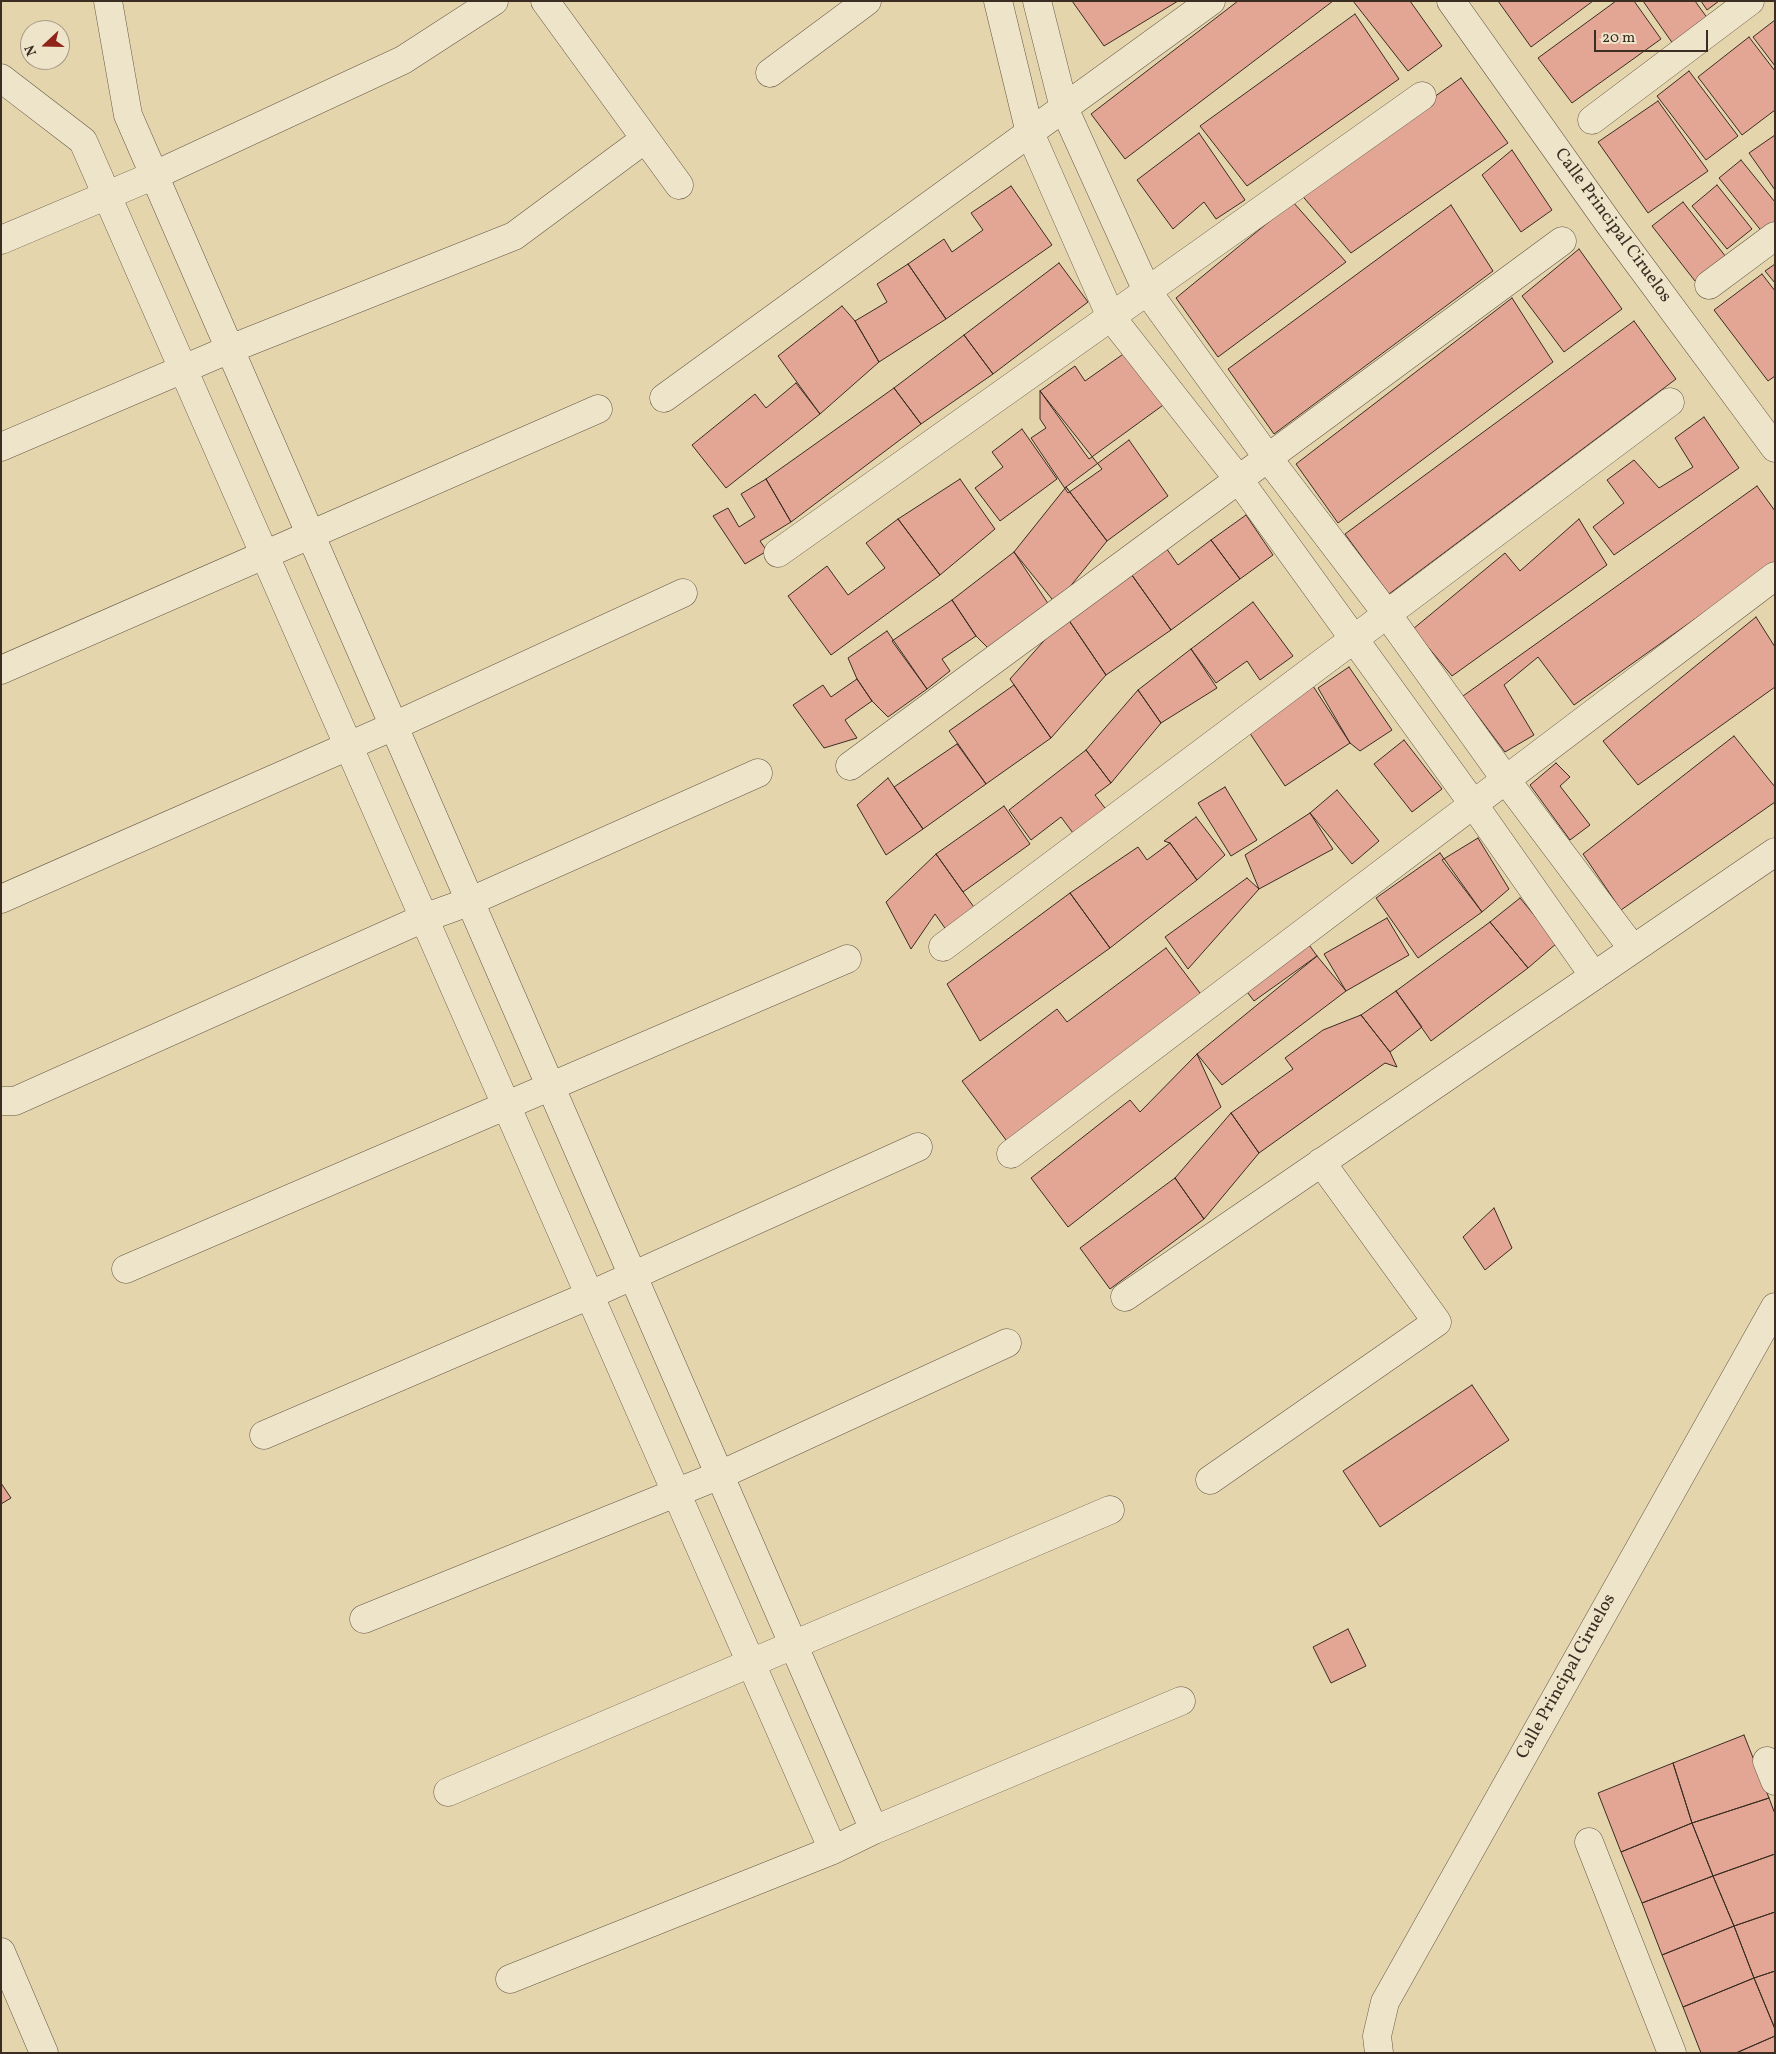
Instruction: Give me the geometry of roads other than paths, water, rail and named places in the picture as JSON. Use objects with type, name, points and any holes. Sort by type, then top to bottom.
[{"type":"street","points":[[108,1],[128,115],[874,1830]]},
{"type":"street","points":[[1,240],[155,175],[403,60],[494,1]]},
{"type":"street","points":[[546,1],[679,185]]},
{"type":"street","points":[[770,73],[867,1]]},
{"type":"street","points":[[998,1],[1030,132],[1111,317],[1239,480],[1474,805],[1594,976]]},
{"type":"street","points":[[1037,1],[1064,108],[1147,292],[1268,458],[1388,614],[1506,780],[1633,949]]},
{"type":"street","points":[[664,398],[1211,1]]},
{"type":"street","name":"Calle Principal Ciruelos","points":[[1451,1],[1610,225],[1775,448]]},
{"type":"street","points":[[1592,120],[1750,1]]},
{"type":"street","points":[[1,78],[83,141],[833,1850]]},
{"type":"street","points":[[778,553],[1422,96]]},
{"type":"street","points":[[1,447],[230,349],[514,236],[645,139]]},
{"type":"street","points":[[1709,285],[1775,236]]},
{"type":"street","points":[[850,766],[1562,241]]},
{"type":"street","points":[[943,947],[1670,402]]},
{"type":"street","points":[[1,670],[598,409]]},
{"type":"street","points":[[1012,1154],[1775,576]]},
{"type":"street","points":[[1,899],[394,726],[683,593]]},
{"type":"street","points":[[1,1101],[15,1101],[424,918],[470,901],[758,773]]},
{"type":"street","points":[[1125,1296],[1775,852]]},
{"type":"street","points":[[126,1269],[847,960]]},
{"type":"street","points":[[264,1435],[590,1295],[918,1148]]},
{"type":"street","points":[[1210,1480],[1438,1322],[1321,1162]]},
{"type":"street","name":"Calle Principal Ciruelos","points":[[1379,2053],[1377,2036],[1385,2002],[1775,1307]]},
{"type":"street","points":[[364,1619],[720,1475],[1007,1343]]},
{"type":"street","points":[[448,1792],[1110,1510]]},
{"type":"street","points":[[510,1978],[833,1850],[874,1830],[1181,1701]]},
{"type":"street","points":[[1589,1842],[1672,2053]]},
{"type":"street","points":[[1,1952],[44,2053]]}]
